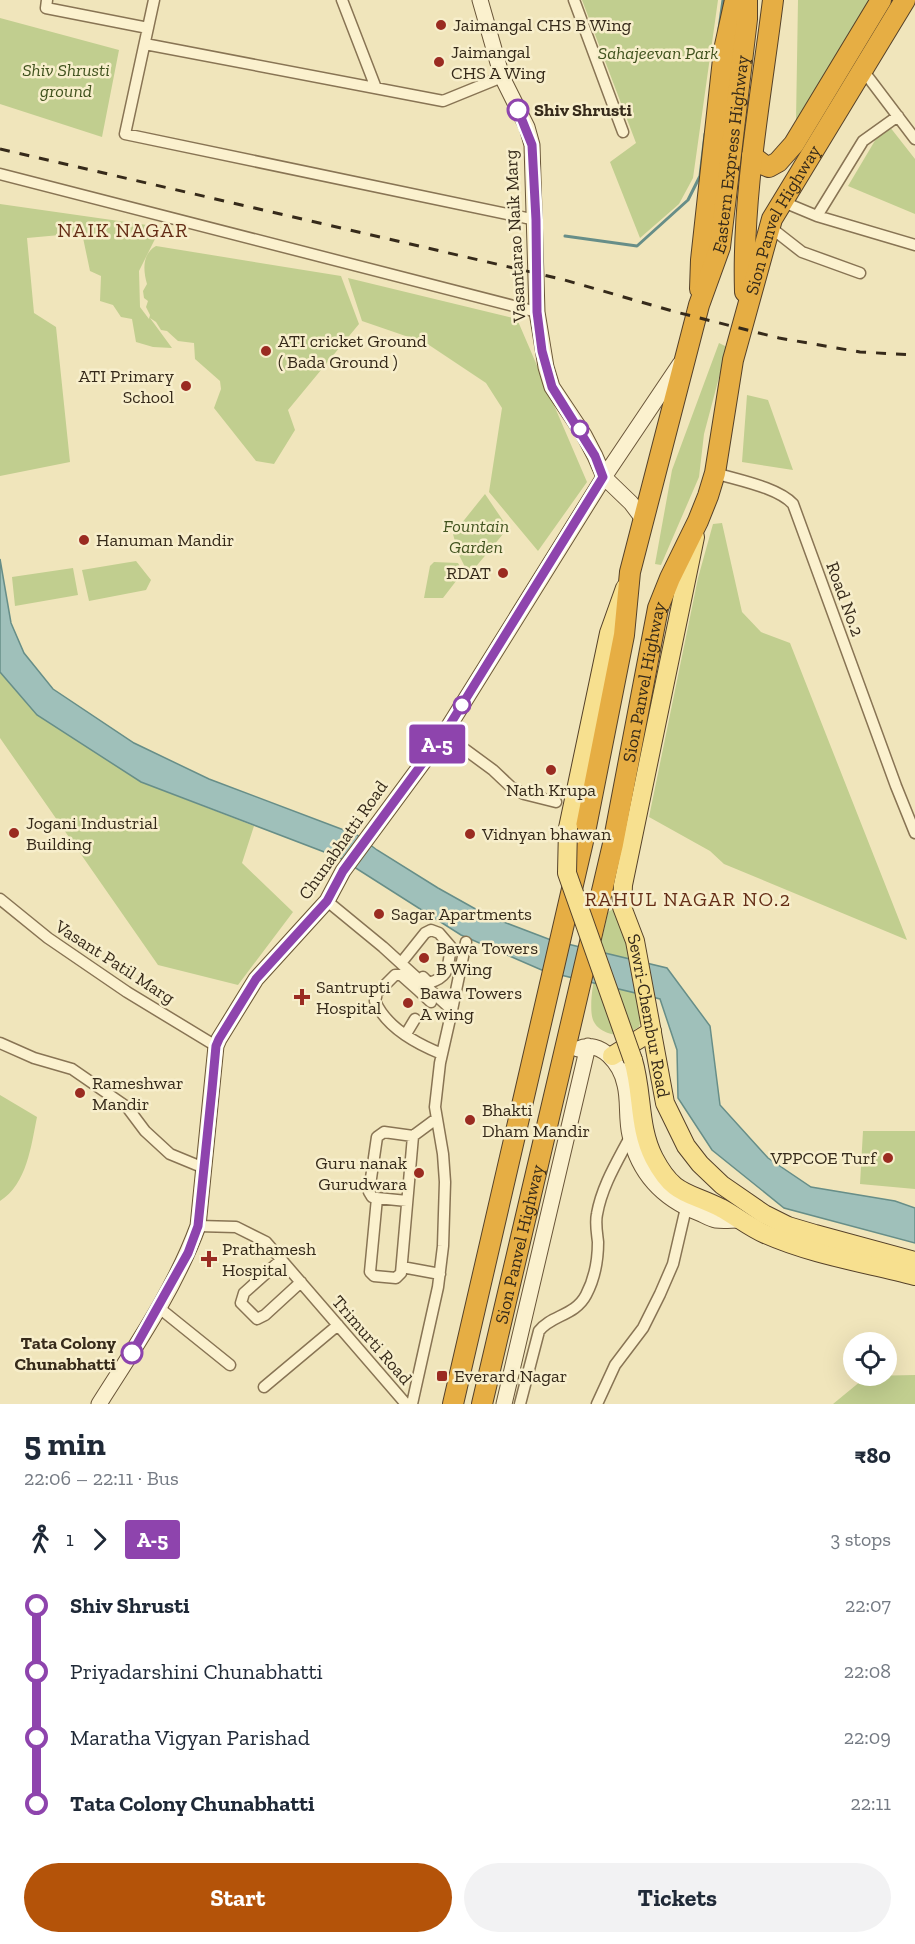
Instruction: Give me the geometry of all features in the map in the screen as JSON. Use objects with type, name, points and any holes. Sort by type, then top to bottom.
[{"type":"highway","points":[[699,305],[701,260],[724,50],[735,0]]},
{"type":"highway","name":"Eastern Express Highway","points":[[699,305],[720,247],[747,19],[747,0]]},
{"type":"highway","name":"Eastern Express Highway","points":[[745,317],[744,246],[752,156],[773,0]]},
{"type":"highway","points":[[752,156],[769,167],[778,162],[794,144],[881,0]]},
{"type":"highway","name":"Sion Panvel Highway","points":[[482,1404],[613,844],[658,608],[698,521],[715,474],[733,360],[770,226],[781,201],[905,0]]},
{"type":"highway","name":"Sion Panvel Highway","points":[[453,1404],[584,837],[624,635],[630,572],[699,305]]},
{"type":"main road","name":"Vasantarao Naik Marg","points":[[480,0],[502,77],[532,145],[537,312],[542,351],[552,387],[595,456],[603,477],[631,503],[643,519]]},
{"type":"main road","name":"Chunabhatti Road","points":[[99,1404],[159,1307],[188,1253],[198,1226],[216,1046],[219,1039],[256,979],[327,901],[343,871],[444,734],[603,477],[689,350]]},
{"type":"main road","name":"Sewri-Chembur Road","points":[[698,521],[623,885],[622,907],[635,941],[665,1103],[686,1146],[700,1164],[722,1185],[764,1214],[788,1226],[915,1261]]},
{"type":"main road","points":[[630,572],[609,633],[568,828],[567,873],[638,1074],[644,1133],[652,1155],[663,1174],[681,1192],[721,1208],[762,1233],[785,1242],[915,1276]]},
{"type":"main road","points":[[613,844],[615,873],[622,907]]},
{"type":"main road","points":[[612,1056],[652,1031]]},
{"type":"main road","points":[[504,1404],[588,1046]]},
{"type":"main road","points":[[557,1081],[577,1050],[593,1046],[612,1056],[625,1083],[630,1137],[641,1166],[654,1186],[674,1202],[686,1208],[717,1220],[739,1220]]},
{"type":"street","points":[[47,0],[46,8],[148,28]]},
{"type":"street","points":[[154,0],[126,134],[536,220]]},
{"type":"street","points":[[342,0],[376,88]]},
{"type":"street","points":[[574,0],[623,132]]},
{"type":"street","points":[[145,44],[443,101],[502,77]]},
{"type":"street","points":[[862,69],[915,139]]},
{"type":"street","points":[[817,216],[863,141],[898,116]]},
{"type":"street","points":[[0,174],[537,312]]},
{"type":"street","points":[[781,201],[817,216],[915,245]]},
{"type":"street","points":[[770,226],[802,252],[860,273]]},
{"type":"street","name":"Road No.2","points":[[715,474],[768,490],[781,495],[793,504],[915,832]]},
{"type":"street","points":[[444,734],[493,770],[511,787],[524,794],[556,802]]},
{"type":"street","name":"Vasant Patil Marg","points":[[0,899],[48,938],[127,992],[216,1046]]},
{"type":"street","points":[[327,901],[429,983],[445,976],[451,947],[439,933],[430,930],[420,938],[402,961]]},
{"type":"street","points":[[412,1404],[440,1274],[445,1182],[435,1107],[442,1054],[466,942]]},
{"type":"street","points":[[448,960],[461,965]]},
{"type":"street","points":[[402,961],[431,1002]]},
{"type":"street","points":[[442,1054],[426,1047],[388,1020],[376,1004],[375,998],[386,983],[398,975],[422,988],[452,1010]]},
{"type":"street","points":[[406,1034],[415,1019]]},
{"type":"street","points":[[0,1043],[34,1058],[72,1069],[127,1107],[145,1131],[170,1154],[204,1168]]},
{"type":"street","points":[[407,1201],[372,1197],[369,1192],[377,1137],[384,1132],[413,1136],[436,1119]]},
{"type":"street","points":[[377,1198],[370,1272],[374,1276],[396,1278],[401,1273],[402,1267],[413,1136]]},
{"type":"street","points":[[520,1404],[539,1331],[543,1326],[571,1312],[585,1298],[594,1280],[598,1257],[596,1216],[607,1181],[630,1137]]},
{"type":"street","points":[[597,1404],[615,1365],[643,1328],[660,1294],[673,1264],[679,1230],[686,1208]]},
{"type":"street","name":"Trimurti Road","points":[[198,1226],[236,1227],[266,1242],[406,1404]]},
{"type":"street","points":[[281,1260],[244,1293],[241,1303],[257,1319],[265,1315],[301,1282]]},
{"type":"street","points":[[402,1267],[440,1274]]},
{"type":"street","points":[[159,1307],[230,1365]]},
{"type":"street","points":[[264,1387],[338,1325]]},
{"type":"green space","name":"Sahajeevan Park","points":[[582,0],[718,0],[693,178],[679,204],[640,238],[610,162],[636,143]]},
{"type":"green space","points":[[798,0],[869,0],[796,121]]},
{"type":"green space","name":"Shiv Shrusti ground","points":[[0,18],[119,50],[102,137],[0,104]]},
{"type":"green space","points":[[886,122],[915,159],[915,214],[848,186]]},
{"type":"green space","points":[[0,204],[161,227],[148,253],[156,246],[341,276],[359,324],[288,410],[295,430],[274,464],[256,461],[214,408],[221,389],[220,381],[195,359],[194,343],[178,341],[167,331],[161,330],[150,318],[172,348],[153,347],[136,342],[132,319],[121,317],[113,305],[100,301],[101,276],[90,271],[82,233],[27,238],[34,313],[56,327],[70,462],[0,476]],"holes":[[[148,253],[146,258],[147,284],[143,291],[144,298],[148,301],[146,307],[150,315],[149,319],[140,307],[139,271]]]},
{"type":"green space","points":[[348,278],[517,319],[587,482],[538,551],[489,492],[502,408],[486,383],[426,343],[362,321]]},
{"type":"green space","points":[[719,343],[727,347],[704,434],[699,477],[661,565],[655,564],[672,470]]},
{"type":"green space","points":[[747,395],[768,400],[793,470],[742,462]]},
{"type":"green space","name":"Fountain Garden","points":[[485,494],[508,528],[469,575],[458,553],[453,534]]},
{"type":"green space","points":[[722,523],[742,612],[761,632],[790,643],[907,940],[724,864],[710,851],[649,817],[698,578],[713,524]]},
{"type":"green space","points":[[136,561],[151,580],[146,590],[89,601],[82,570]]},
{"type":"green space","points":[[434,562],[458,563],[463,572],[443,598],[424,598],[430,566]]},
{"type":"green space","points":[[73,568],[78,595],[15,606],[12,577]]},
{"type":"green space","points":[[0,672],[37,715],[141,782],[254,826],[242,863],[293,912],[238,985],[158,965],[0,738]]},
{"type":"green space","points":[[613,909],[630,952],[641,1020],[639,1027],[621,1034],[608,1033],[597,1026],[594,1022],[591,1001],[608,912]]},
{"type":"green space","points":[[0,1095],[37,1117],[30,1152],[22,1175],[9,1194],[0,1201]]},
{"type":"green space","name":"VPPCOE Turf","points":[[863,1131],[915,1131],[915,1189],[860,1184]]},
{"type":"green space","points":[[897,1375],[915,1375],[915,1404],[833,1404],[855,1386],[897,1386]]},
{"type":"water","points":[[0,559],[11,623],[24,653],[53,689],[134,743],[209,779],[357,835],[438,888],[488,916],[551,940],[667,968],[710,1026],[720,1105],[768,1158],[811,1187],[895,1201],[915,1208],[915,1243],[784,1208],[712,1150],[678,1098],[677,1050],[660,999],[544,971],[461,935],[340,858],[141,782],[37,715],[0,672]]},
{"type":"waterway","points":[[719,29],[723,0]]},
{"type":"waterway","points":[[565,236],[637,246],[688,200],[700,176],[705,134]]},
{"type":"railway","points":[[0,149],[561,279],[676,312],[779,338],[860,352],[915,355]]},
{"type":"bus line","name":"A-5","points":[[132,1353],[188,1253],[198,1226],[216,1046],[219,1039],[256,979],[327,901],[343,871],[444,734],[603,477],[584,435],[552,387],[542,351],[537,312],[532,145],[518,110]]},
{"type":"place","name":"Jaimangal CHS B Wing","points":[[441,25]]},
{"type":"place","name":"Jaimangal CHS A Wing","points":[[439,62]]},
{"type":"place","name":"Shiv Shrusti","points":[[518,110]]},
{"type":"place","name":"ATI cricket Ground ( Bada Ground )","points":[[266,351]]},
{"type":"place","name":"ATI Primary School","points":[[186,386]]},
{"type":"place","name":"Hanuman Mandir","points":[[84,540]]},
{"type":"place","name":"RDAT","points":[[503,573]]},
{"type":"place","name":"Nath Krupa","points":[[551,770]]},
{"type":"place","name":"Jogani Industrial Building","points":[[14,833]]},
{"type":"place","name":"Vidnyan bhawan","points":[[470,834]]},
{"type":"place","name":"Sagar Apartments","points":[[379,914]]},
{"type":"place","name":"Bawa Towers B Wing","points":[[424,958]]},
{"type":"place","name":"Santrupti Hospital","points":[[302,997]]},
{"type":"place","name":"Bawa Towers A wing","points":[[408,1003]]},
{"type":"place","name":"Rameshwar Mandir","points":[[80,1093]]},
{"type":"place","name":"Bhakti Dham Mandir","points":[[470,1120]]},
{"type":"place","name":"VPPCOE Turf","points":[[888,1158]]},
{"type":"place","name":"Guru nanak Gurudwara","points":[[419,1173]]},
{"type":"place","name":"Prathamesh Hospital","points":[[209,1259]]},
{"type":"place","name":"Tata Colony Chunabhatti","points":[[132,1353]]},
{"type":"place","name":"Everard Nagar","points":[[442,1376]]},
{"type":"district","name":"NAIK NAGAR","points":[[123,230]]},
{"type":"district","name":"RAHUL NAGAR NO.2","points":[[688,899]]}]
